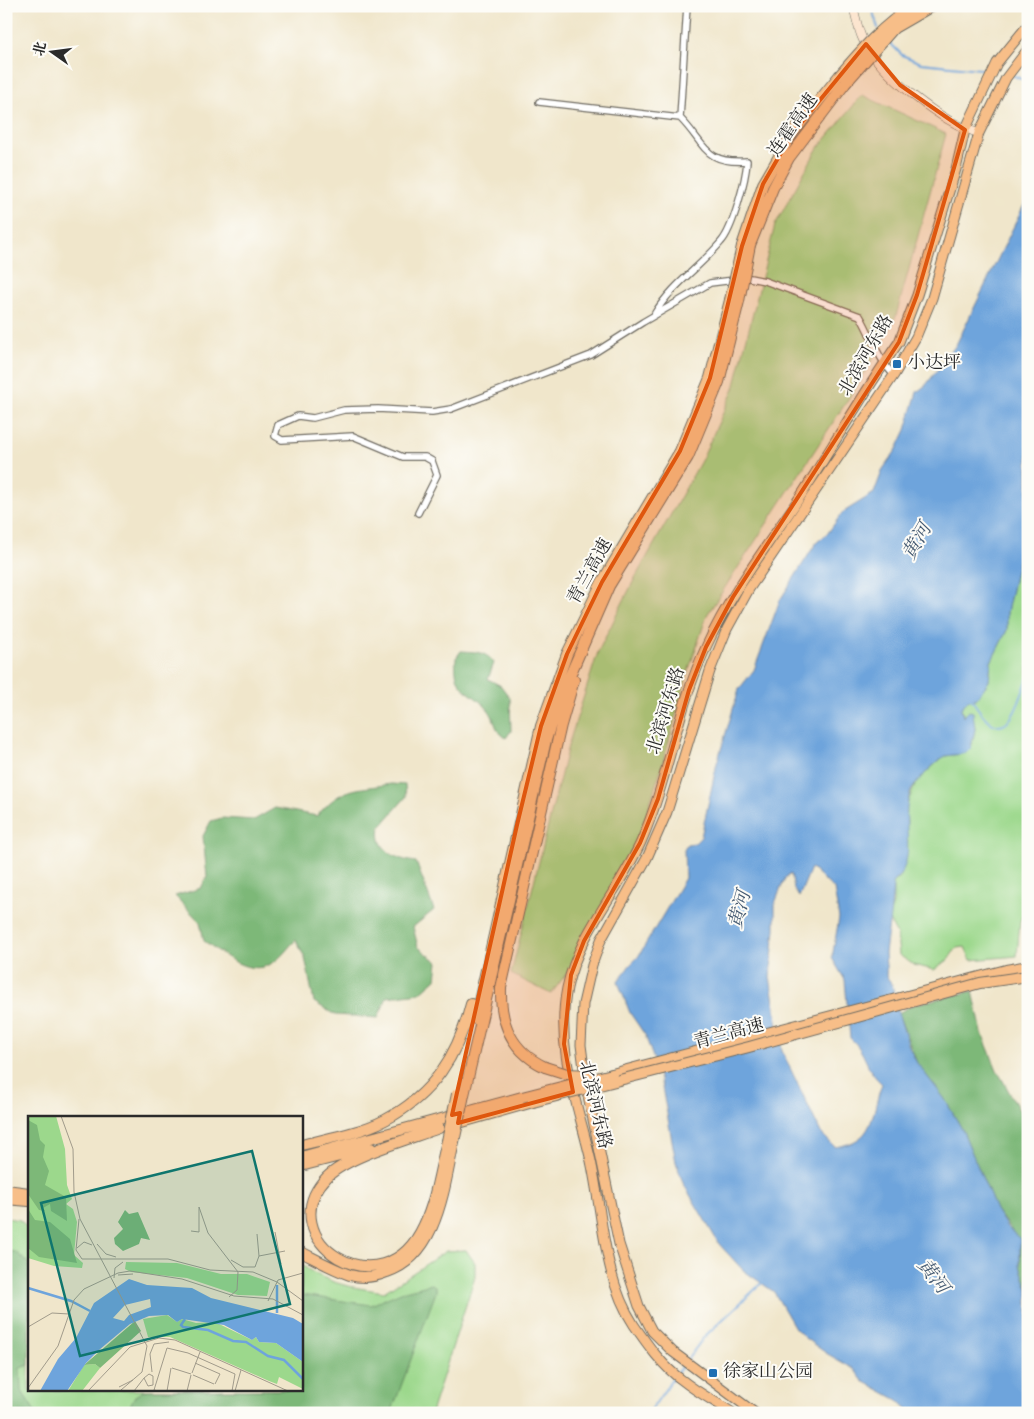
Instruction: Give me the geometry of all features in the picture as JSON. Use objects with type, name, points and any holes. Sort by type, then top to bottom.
[{"type":"highway","name":"连霍高速","points":[[842,80],[875,35],[893,19],[913,6]]},
{"type":"highway","name":"连霍高速","points":[[734,300],[763,184],[792,134],[894,28],[932,6]]},
{"type":"highway","name":"青兰高速","points":[[587,635],[609,586],[688,456],[719,382],[734,300]]},
{"type":"highway","name":"青兰高速","points":[[507,871],[541,726],[567,654],[602,582],[680,451],[710,378],[734,300]]},
{"type":"highway","points":[[587,635],[561,725],[501,988],[501,1009],[504,1026],[516,1046],[527,1057],[545,1067],[567,1074],[612,1074]]},
{"type":"highway","points":[[460,1094],[546,740],[557,705],[587,635]]},
{"type":"highway","points":[[302,1252],[351,1275],[366,1277],[395,1270],[408,1262],[421,1247],[430,1230],[441,1200],[450,1142],[507,871]]},
{"type":"highway","points":[[302,1145],[385,1120],[404,1108],[427,1089],[445,1068],[465,1029],[507,871]]},
{"type":"highway","name":"青兰高速","points":[[612,1074],[996,972],[1028,966]]},
{"type":"highway","name":"青兰高速","points":[[438,1128],[740,1049],[980,983],[1028,976]]},
{"type":"highway","points":[[302,1157],[612,1074]]},
{"type":"highway","points":[[438,1128],[369,1154],[328,1176],[320,1186],[312,1212],[313,1228],[318,1241],[326,1251],[345,1263],[356,1266],[376,1267],[390,1263],[403,1255],[424,1226],[450,1142]]},
{"type":"highway","points":[[302,1166],[438,1128]]},
{"type":"highway","points":[[6,1190],[28,1192]]},
{"type":"highway","points":[[6,1199],[28,1201]]},
{"type":"main road","name":"北滨河东路","points":[[733,1413],[682,1381],[671,1371],[634,1326],[623,1306],[606,1249],[591,1160],[575,1105],[564,1044],[564,1011],[568,987],[582,946],[624,876],[658,799],[689,690],[714,630],[899,342],[918,295],[956,169],[965,130],[996,64],[1028,25]]},
{"type":"main road","name":"北滨河东路","points":[[752,1412],[677,1355],[652,1331],[639,1306],[619,1244],[587,1091],[581,1045],[582,1017],[587,984],[601,940],[647,858],[667,812],[708,678],[727,629],[749,590],[894,375],[916,337],[932,298],[979,133],[989,108],[1006,78],[1028,49]]},
{"type":"street","points":[[654,315],[662,302],[723,241],[743,189],[746,172],[747,162],[721,161],[710,154],[680,118],[687,6]]},
{"type":"street","points":[[853,6],[863,40],[900,85],[965,130],[979,133]]},
{"type":"street","points":[[539,102],[680,118]]},
{"type":"street","points":[[418,513],[437,475],[432,461],[425,457],[403,457],[353,436],[282,440],[276,436],[278,425],[298,416],[313,418],[344,410],[378,408],[432,412],[450,409],[591,355],[654,315],[710,283],[750,278],[765,281],[860,316],[879,352],[883,365],[894,375]]},
{"type":"highlighted area","points":[[866,44],[900,85],[965,130],[917,295],[899,342],[733,597],[706,647],[689,690],[658,799],[640,843],[584,941],[571,975],[564,1044],[573,1092],[458,1123],[460,1113],[452,1115],[517,825],[541,726],[567,654],[602,582],[680,451],[710,378],[742,246],[763,184],[792,134]]},
{"type":"green space","points":[[862,95],[946,134],[896,316],[860,381],[707,615],[687,675],[662,766],[639,837],[577,960],[551,994],[511,974],[568,746],[598,652],[635,578],[701,461],[734,389],[775,225],[816,151]]},
{"type":"green space","points":[[1028,516],[1028,905],[1020,921],[1017,956],[971,960],[965,947],[956,948],[948,960],[934,970],[914,965],[899,955],[897,935],[888,918],[893,904],[893,883],[900,877],[907,821],[905,814],[917,781],[944,756],[962,754],[971,748],[975,729],[972,714],[964,717],[961,708],[968,700],[976,699],[989,681],[991,662],[1007,630],[1007,612]]},
{"type":"green space","points":[[461,651],[484,654],[494,663],[488,679],[501,686],[510,698],[511,731],[506,738],[497,729],[490,712],[461,685],[456,670],[456,658]]},
{"type":"green space","points":[[391,784],[405,785],[406,797],[380,827],[379,835],[381,842],[384,848],[395,856],[416,862],[434,910],[413,927],[418,947],[438,962],[436,979],[420,993],[387,997],[378,1018],[335,1015],[314,1002],[305,958],[296,940],[274,962],[265,967],[255,968],[237,963],[204,941],[200,922],[175,896],[201,888],[207,877],[203,836],[211,821],[222,818],[254,820],[275,808],[317,816],[326,806],[342,794],[358,789]]},
{"type":"green space","points":[[973,991],[982,1033],[997,1070],[1028,1126],[1028,1289],[1020,1266],[1021,1243],[996,1210],[962,1129],[944,1098],[917,1063],[898,1013],[915,1004]]},
{"type":"green space","points":[[6,1218],[20,1220],[28,1229],[28,1392],[302,1392],[302,1266],[341,1284],[384,1292],[446,1251],[466,1250],[475,1263],[475,1277],[431,1413],[6,1413]]},
{"type":"green space","points":[[6,1251],[16,1252],[28,1263],[28,1365],[20,1368],[21,1390],[36,1413],[6,1413]]},
{"type":"green space","points":[[432,1284],[436,1287],[436,1292],[391,1413],[126,1413],[135,1396],[142,1392],[302,1392],[302,1295],[371,1305],[401,1292]]},
{"type":"water","name":"黄河","points":[[1028,197],[1028,516],[1007,612],[1007,630],[991,662],[989,681],[976,699],[968,700],[961,708],[963,717],[969,711],[973,712],[975,729],[971,748],[963,754],[946,756],[938,761],[917,782],[911,791],[907,815],[908,851],[901,873],[893,883],[885,953],[886,976],[892,984],[898,1013],[910,1049],[917,1063],[944,1098],[962,1129],[996,1210],[1007,1227],[1020,1239],[1020,1266],[1028,1289],[1028,1413],[912,1413],[898,1400],[863,1381],[854,1369],[826,1353],[805,1338],[795,1328],[774,1292],[743,1270],[719,1244],[683,1183],[676,1162],[662,1087],[654,1060],[645,1035],[630,1013],[618,982],[638,957],[685,878],[684,849],[687,844],[695,843],[701,837],[717,763],[739,689],[754,670],[780,600],[816,543],[828,533],[842,513],[874,493],[883,469],[897,449],[906,430],[917,392],[926,385],[956,345]],"holes":[[[811,868],[834,889],[839,918],[832,958],[845,980],[850,1038],[856,1043],[872,1072],[882,1084],[873,1117],[865,1133],[848,1144],[835,1147],[821,1133],[782,1051],[770,977],[775,929],[775,903],[785,878],[791,873],[794,889],[799,897]]]},
{"type":"waterway","points":[[871,6],[878,28]]},
{"type":"waterway","points":[[888,41],[902,55],[921,63],[990,70]]},
{"type":"waterway","points":[[1012,75],[1028,82]]},
{"type":"waterway","points":[[971,698],[982,714],[992,723],[1000,726],[1007,723],[1013,716],[1028,678]]},
{"type":"waterway","points":[[687,1360],[704,1337],[764,1281]]},
{"type":"waterway","points":[[678,1372],[684,1364]]},
{"type":"waterway","points":[[649,1413],[673,1378]]},
{"type":"place","name":"小达坪","points":[[897,364]]},
{"type":"place","name":"徐家山公园","points":[[713,1373]]}]
